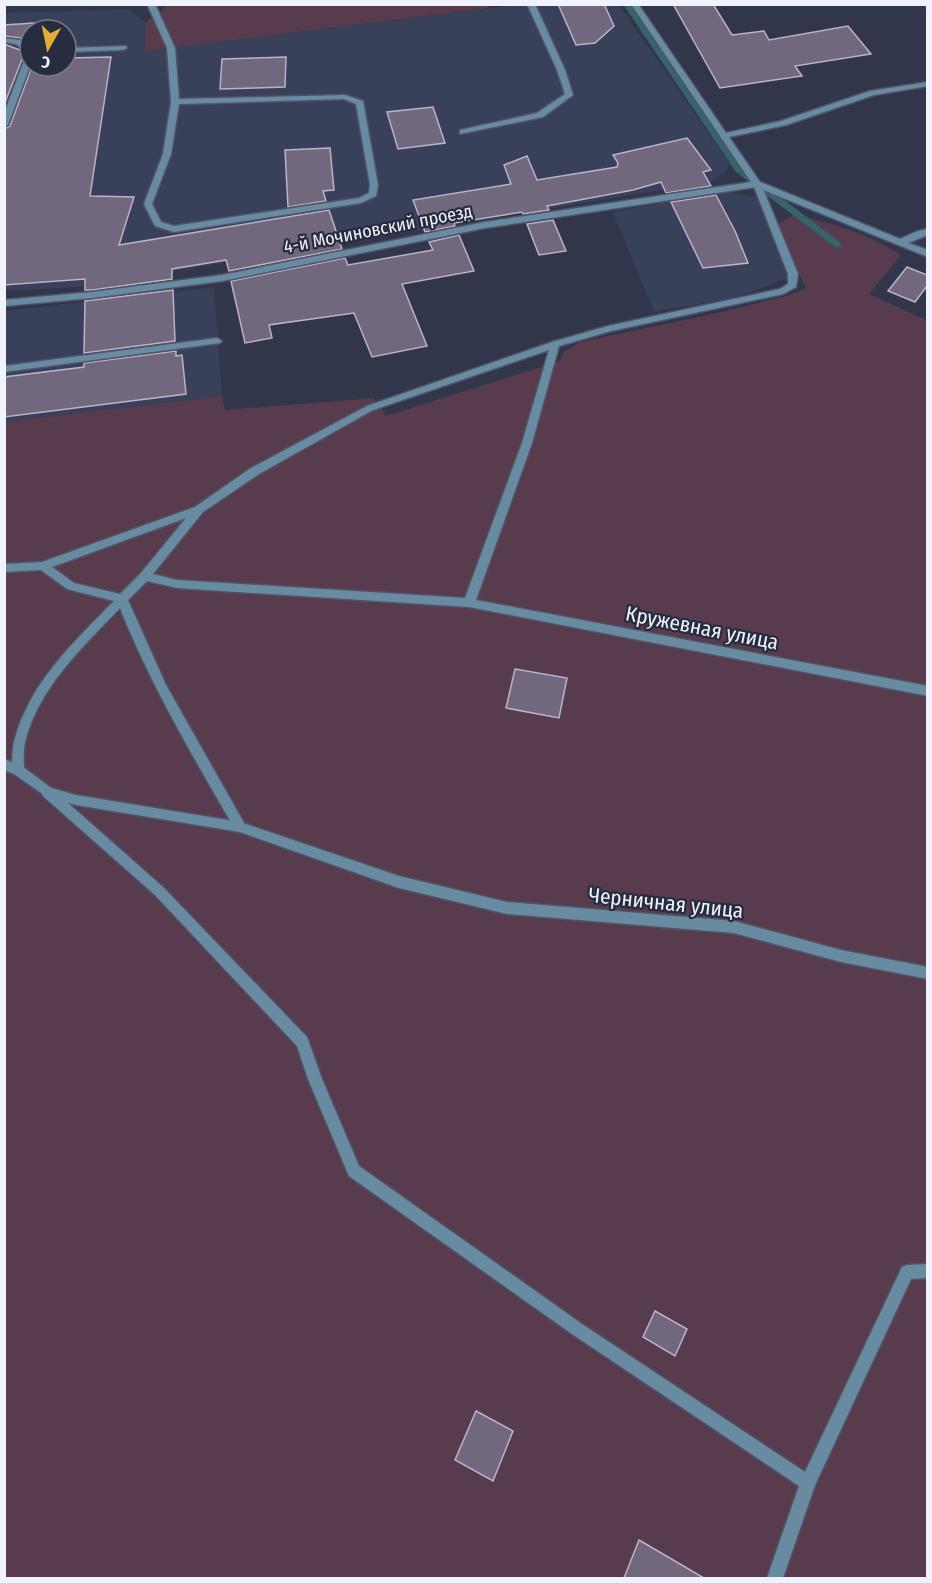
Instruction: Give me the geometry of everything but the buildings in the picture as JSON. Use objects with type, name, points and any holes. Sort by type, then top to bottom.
[{"type":"street","points":[[151,4],[171,48],[175,102],[167,154],[148,204],[159,224],[174,229],[361,200],[373,194],[374,185],[360,103],[354,99],[345,97],[175,102]]},
{"type":"street","points":[[463,132],[540,115],[568,95],[561,70],[531,4]]},
{"type":"street","points":[[4,568],[43,566],[199,509],[255,471],[370,408],[555,344],[611,328],[773,294],[793,285],[793,274],[757,184],[634,4]]},
{"type":"street","points":[[78,50],[123,48]]},
{"type":"street","points":[[4,125],[21,78]]},
{"type":"street","points":[[723,136],[783,123],[873,93],[927,84]]},
{"type":"street","points":[[757,184],[927,254]]},
{"type":"street","name":"4-й Мочиновский проезд","points":[[4,303],[92,295],[222,278],[485,225],[757,184]]},
{"type":"street","points":[[902,242],[927,232]]},
{"type":"street","points":[[4,369],[217,341]]},
{"type":"street","points":[[469,603],[529,437],[555,344]]},
{"type":"street","points":[[18,770],[19,744],[32,708],[62,661],[145,576],[199,509]]},
{"type":"street","points":[[43,566],[70,586],[122,599]]},
{"type":"street","name":"Кружевная улица","points":[[145,576],[177,584],[469,603],[927,691]]},
{"type":"street","points":[[122,599],[139,645],[185,733],[240,827]]},
{"type":"street","points":[[4,764],[18,770],[47,792],[159,891],[302,1042],[354,1171],[577,1329],[808,1483]]},
{"type":"street","name":"Черничная улица","points":[[47,792],[76,800],[240,827],[399,882],[507,908],[734,927],[841,956],[927,973]]},
{"type":"street","points":[[775,1578],[808,1483],[908,1272],[927,1271]]},
{"type":"shaded area","points":[[487,4],[489,8],[145,51],[146,22],[162,11],[166,5]]},
{"type":"shaded area","points":[[516,5],[619,5],[730,164],[724,173],[709,182],[79,287],[5,291],[5,13],[128,9],[146,22],[145,51]]},
{"type":"shaded area","points":[[727,191],[760,198],[787,278],[738,297],[654,312],[613,212]]},
{"type":"shaded area","points":[[793,215],[849,230],[901,255],[869,294],[928,321],[927,1578],[5,1578],[4,422],[222,396],[225,410],[374,398],[386,416],[560,361],[564,352],[580,342],[718,313],[790,295],[806,288],[782,238],[778,224]]},
{"type":"shaded area","points":[[214,287],[222,396],[5,422],[4,311]]},
{"type":"waterway","points":[[626,4],[739,170],[838,245]]}]
